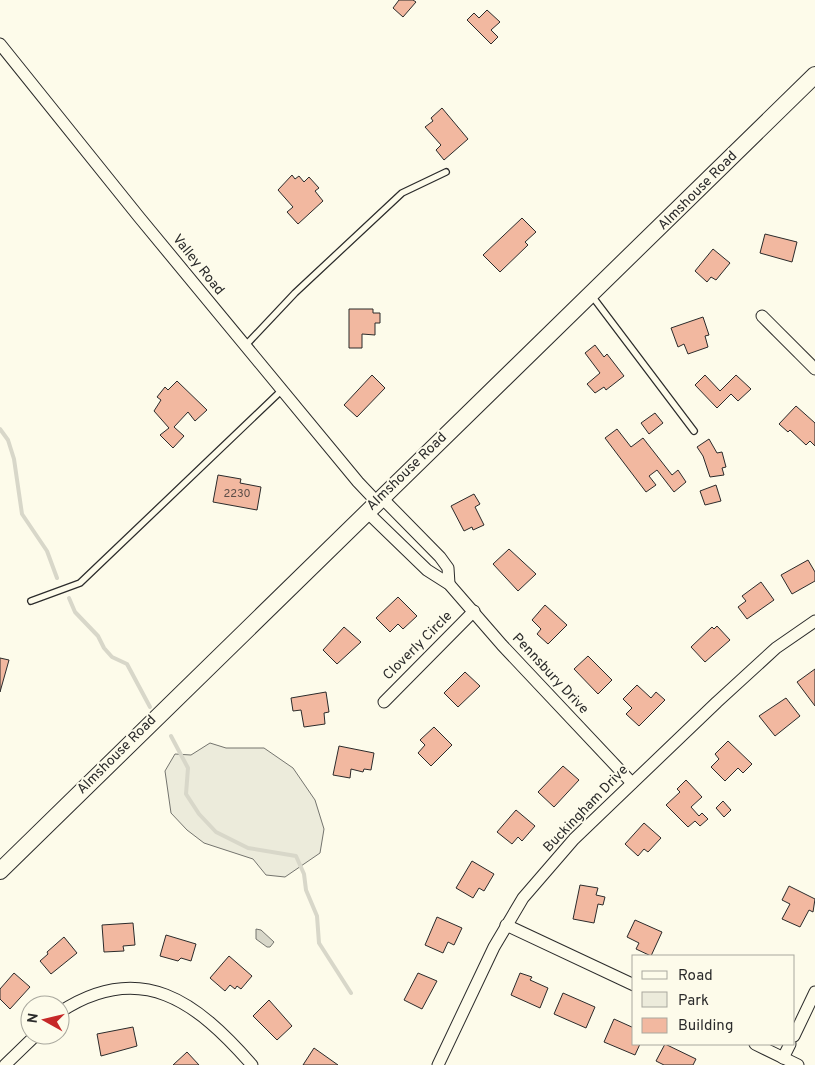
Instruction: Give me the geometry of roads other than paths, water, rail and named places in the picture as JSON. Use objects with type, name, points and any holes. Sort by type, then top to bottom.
[{"type":"main road","name":"Almshouse Road","points":[[0,870],[374,503],[591,295],[815,75]]},
{"type":"street","name":"Valley Road","points":[[0,44],[374,503]]},
{"type":"street","points":[[762,316],[815,369]]},
{"type":"street","name":"Pennsbury Drive","points":[[374,503],[440,557],[448,568],[450,584]]},
{"type":"street","name":"Pennsbury Drive","points":[[374,503],[427,570],[450,584],[522,667],[632,783]]},
{"type":"street","name":"Cloverly Circle","points":[[384,702],[474,611]]},
{"type":"street","name":"Buckingham Drive","points":[[438,1065],[506,925],[523,898],[574,839],[632,783],[776,648],[815,622]]},
{"type":"street","points":[[506,925],[632,984]]},
{"type":"street","points":[[70,1006],[82,998],[102,992],[131,989],[164,994],[186,1004],[206,1018],[252,1065]]},
{"type":"street","points":[[795,1034],[815,992]]},
{"type":"street","points":[[5,1065],[26,1045]]},
{"type":"street","points":[[757,1045],[798,1065]]},
{"type":"street","points":[[784,1058],[790,1045]]},
{"type":"lane","points":[[245,346],[295,293],[402,193],[446,172]]},
{"type":"lane","points":[[591,295],[613,321],[694,431]]},
{"type":"lane","points":[[31,601],[80,583],[282,390]]},
{"type":"waterway","points":[[0,429],[8,440],[14,459],[22,514],[47,551],[57,578]]},
{"type":"waterway","points":[[69,598],[75,612],[98,636],[104,648],[112,657],[127,664],[150,707]]},
{"type":"waterway","points":[[171,736],[188,768],[186,794],[199,814],[216,832],[248,848],[296,856],[304,874],[306,890],[317,916],[319,943],[351,993]]}]
